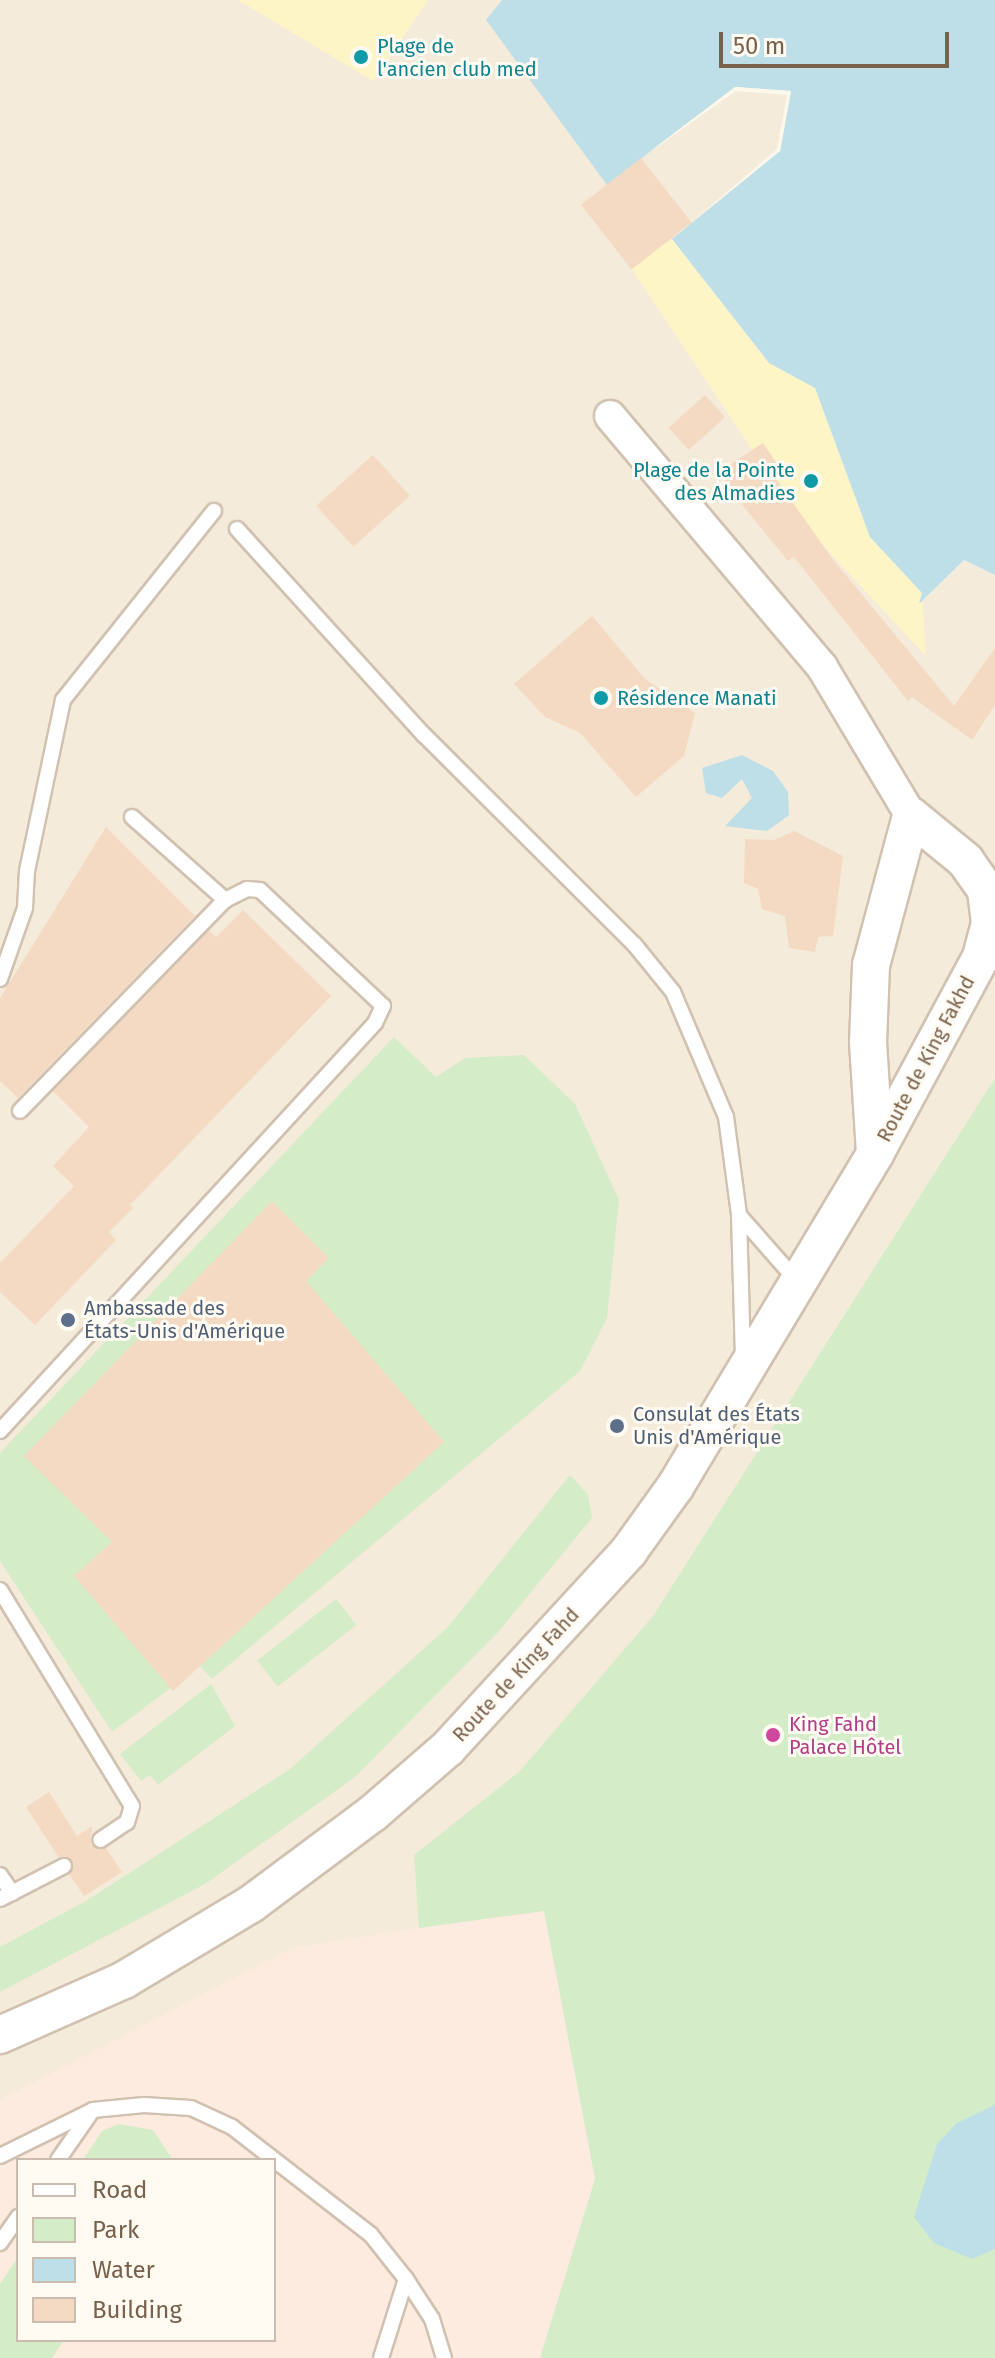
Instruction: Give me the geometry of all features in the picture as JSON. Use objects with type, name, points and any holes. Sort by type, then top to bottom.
[{"type":"street","points":[[610,416],[822,667],[911,816]]},
{"type":"street","name":"Route de King Fakhd","points":[[911,816],[966,861],[986,890],[990,923],[981,957],[875,1154],[868,1042],[871,965],[911,816]]},
{"type":"street","name":"Route de King Fahd","points":[[0,2035],[124,1980],[251,1904],[373,1813],[448,1748],[629,1551],[744,1374],[875,1154]]},
{"type":"lane","points":[[0,979],[25,908],[27,871],[63,700],[214,511]]},
{"type":"lane","points":[[237,529],[424,735],[634,944],[673,992],[726,1117],[739,1215],[744,1374]]},
{"type":"lane","points":[[132,817],[225,900]]},
{"type":"lane","points":[[0,1431],[382,1015],[383,1006],[260,890],[247,889],[225,900],[20,1111]]},
{"type":"lane","points":[[739,1215],[798,1283]]},
{"type":"lane","points":[[0,1590],[132,1806],[127,1822],[100,1840]]},
{"type":"lane","points":[[0,1875],[6,1896],[64,1866]]},
{"type":"lane","points":[[0,2156],[93,2110],[144,2105],[191,2108],[232,2127],[272,2158]]},
{"type":"lane","points":[[59,2158],[93,2110]]},
{"type":"lane","points":[[276,2161],[371,2235],[406,2279],[432,2319],[444,2358]]},
{"type":"lane","points":[[0,2243],[16,2220]]},
{"type":"lane","points":[[381,2358],[406,2279]]},
{"type":"shaded area","points":[[0,0],[502,0],[486,20],[735,87],[791,91],[780,151],[672,239],[921,602],[964,560],[995,575],[995,2358],[0,2358]]},
{"type":"shaded area","name":"King Fahd Palace Hôtel","points":[[995,1078],[995,2358],[0,2358],[0,2100],[292,1948],[419,1928],[414,1855],[520,1771],[653,1616]]},
{"type":"green space","points":[[394,1037],[436,1077],[465,1058],[524,1055],[575,1104],[619,1200],[607,1318],[580,1371],[212,1679],[200,1666],[112,1732],[0,1561],[0,1453]]},
{"type":"green space","name":"King Fahd Palace Hôtel","points":[[995,1078],[995,2105],[971,2259],[995,2249],[995,2358],[540,2358],[595,2179],[544,1911],[419,1928],[414,1855],[520,1771],[653,1616]]},
{"type":"green space","points":[[570,1475],[588,1495],[592,1518],[499,1631],[355,1777],[205,1884],[0,1992],[0,1947],[86,1901],[290,1769],[447,1628]]},
{"type":"green space","points":[[336,1599],[356,1625],[278,1687],[257,1661]]},
{"type":"green space","points":[[211,1684],[235,1726],[158,1785],[150,1775],[141,1781],[120,1754]]},
{"type":"green space","points":[[119,2124],[153,2130],[172,2158],[84,2158],[102,2131]]},
{"type":"green space","points":[[16,2260],[16,2342],[63,2342],[52,2358],[0,2358],[0,2284]]},
{"type":"sand","name":"Plage de l'ancien club med","points":[[238,0],[428,0],[373,81]]},
{"type":"sand","name":"Plage de la Pointe des Almadies","points":[[672,239],[769,363],[815,388],[870,537],[922,593],[926,656],[799,520],[631,268]]},
{"type":"water","points":[[502,0],[995,0],[995,575],[964,560],[919,604],[922,593],[870,537],[815,388],[769,363],[672,239],[780,151],[791,91],[735,87],[607,185],[486,20]]},
{"type":"water","points":[[742,755],[773,771],[788,792],[789,815],[767,831],[725,826],[752,798],[742,779],[722,798],[706,793],[702,768]]},
{"type":"water","points":[[995,2105],[995,2249],[972,2259],[934,2243],[914,2217],[937,2144],[957,2123]]},
{"type":"pier","points":[[735,87],[791,91],[780,151],[691,223],[777,149],[787,95],[736,91],[641,158]]},
{"type":"building","points":[[641,158],[691,223],[632,269],[581,205]]},
{"type":"building","points":[[705,395],[725,417],[689,450],[669,428]]},
{"type":"building","points":[[763,443],[782,471],[775,477],[831,557],[954,706],[995,648],[995,705],[972,740],[912,697],[908,701],[794,557],[788,561],[719,472]]},
{"type":"building","points":[[373,455],[410,496],[353,547],[317,506]]},
{"type":"building","name":"Résidence Manati","points":[[592,616],[645,679],[695,713],[684,756],[636,797],[580,733],[545,717],[514,684]]},
{"type":"building","points":[[106,827],[195,916],[18,1098],[0,1081],[0,998]]},
{"type":"building","points":[[794,831],[843,856],[833,936],[818,937],[815,952],[789,948],[785,916],[762,909],[758,889],[744,883],[745,839],[774,840]]},
{"type":"building","points":[[243,910],[331,996],[130,1205],[133,1208],[109,1232],[116,1240],[35,1325],[0,1292],[0,1263],[74,1186],[53,1166],[89,1127],[53,1091],[209,930],[216,937]]},
{"type":"building","points":[[272,1201],[329,1258],[306,1281],[444,1442],[173,1691],[74,1576],[112,1542],[24,1456]]},
{"type":"building","points":[[49,1792],[77,1836],[92,1826],[91,1845],[106,1848],[122,1872],[84,1896],[69,1874],[72,1861],[59,1858],[26,1807]]},
{"type":"place","name":"Plage de l'ancien club med","points":[[361,57]]},
{"type":"place","name":"Plage de la Pointe des Almadies","points":[[811,481]]},
{"type":"place","name":"Résidence Manati","points":[[601,698]]},
{"type":"place","name":"Ambassade des États-Unis d'Amérique","points":[[68,1320]]},
{"type":"place","name":"Consulat des États Unis d'Amérique","points":[[617,1426]]},
{"type":"place","name":"King Fahd Palace Hôtel","points":[[773,1735]]}]
